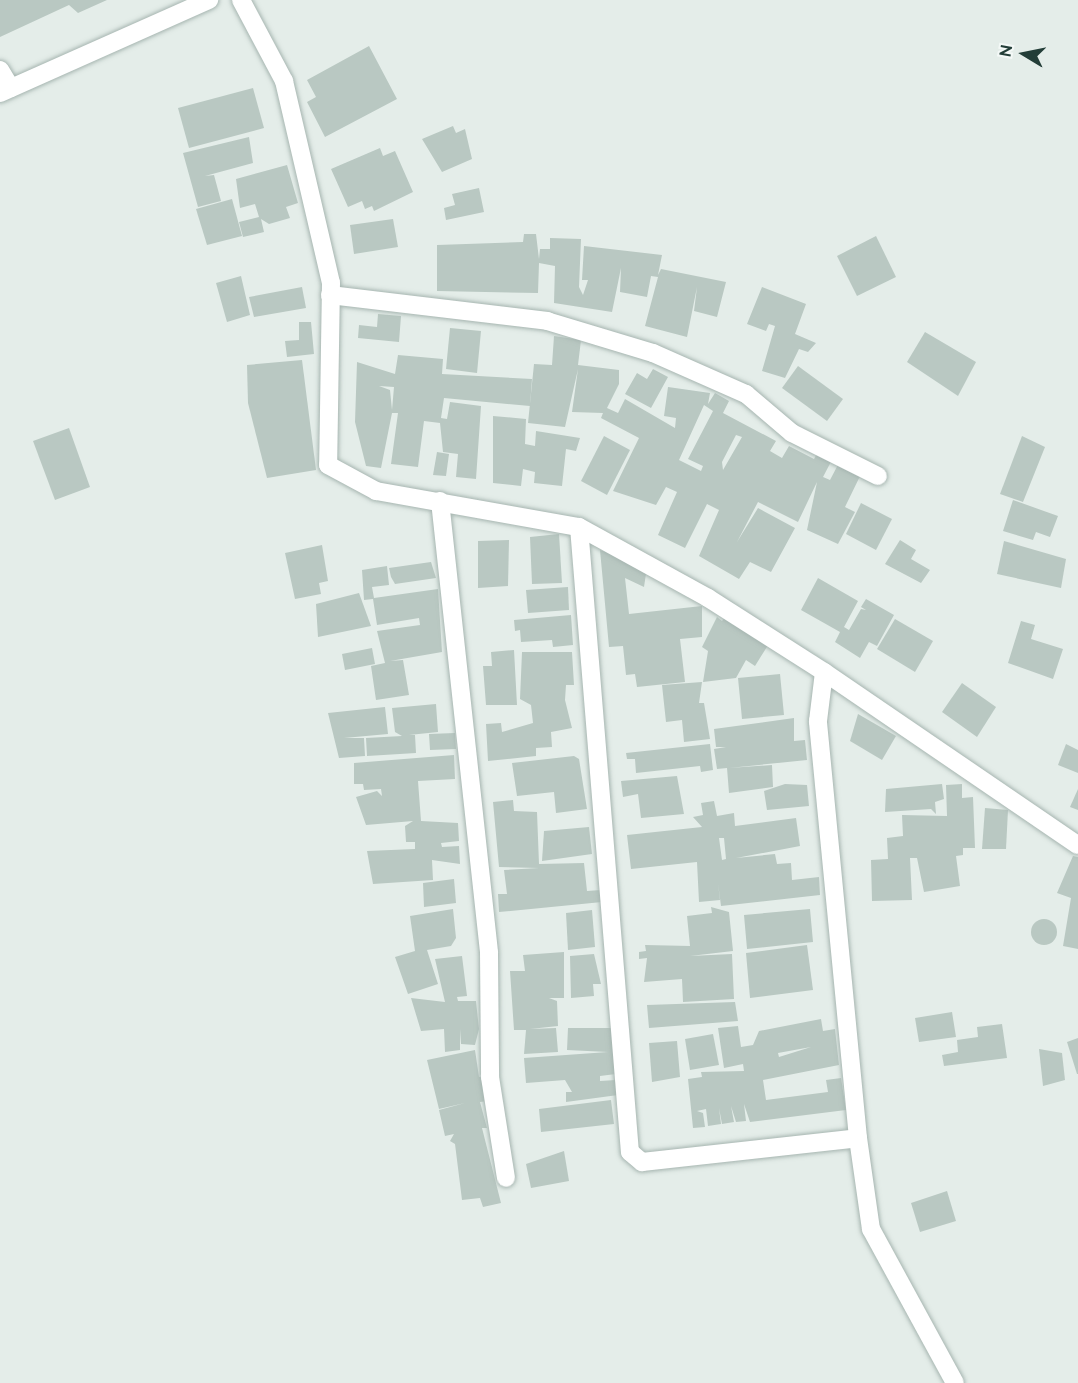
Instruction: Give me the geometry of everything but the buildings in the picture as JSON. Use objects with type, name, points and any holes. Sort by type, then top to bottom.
[{"type":"street","points":[[0,70],[5,91],[209,0]]},
{"type":"street","points":[[241,0],[284,81],[330,295],[328,465],[376,491],[579,527],[708,598],[824,672],[1078,845]]},
{"type":"street","points":[[330,295],[547,321],[652,353],[746,394],[792,433],[878,476]]},
{"type":"street","points":[[440,501],[489,953],[490,1077],[506,1178]]},
{"type":"street","points":[[579,527],[630,1152],[642,1162],[858,1138]]},
{"type":"street","points":[[824,672],[818,721],[858,1138],[871,1229],[955,1383]]}]
